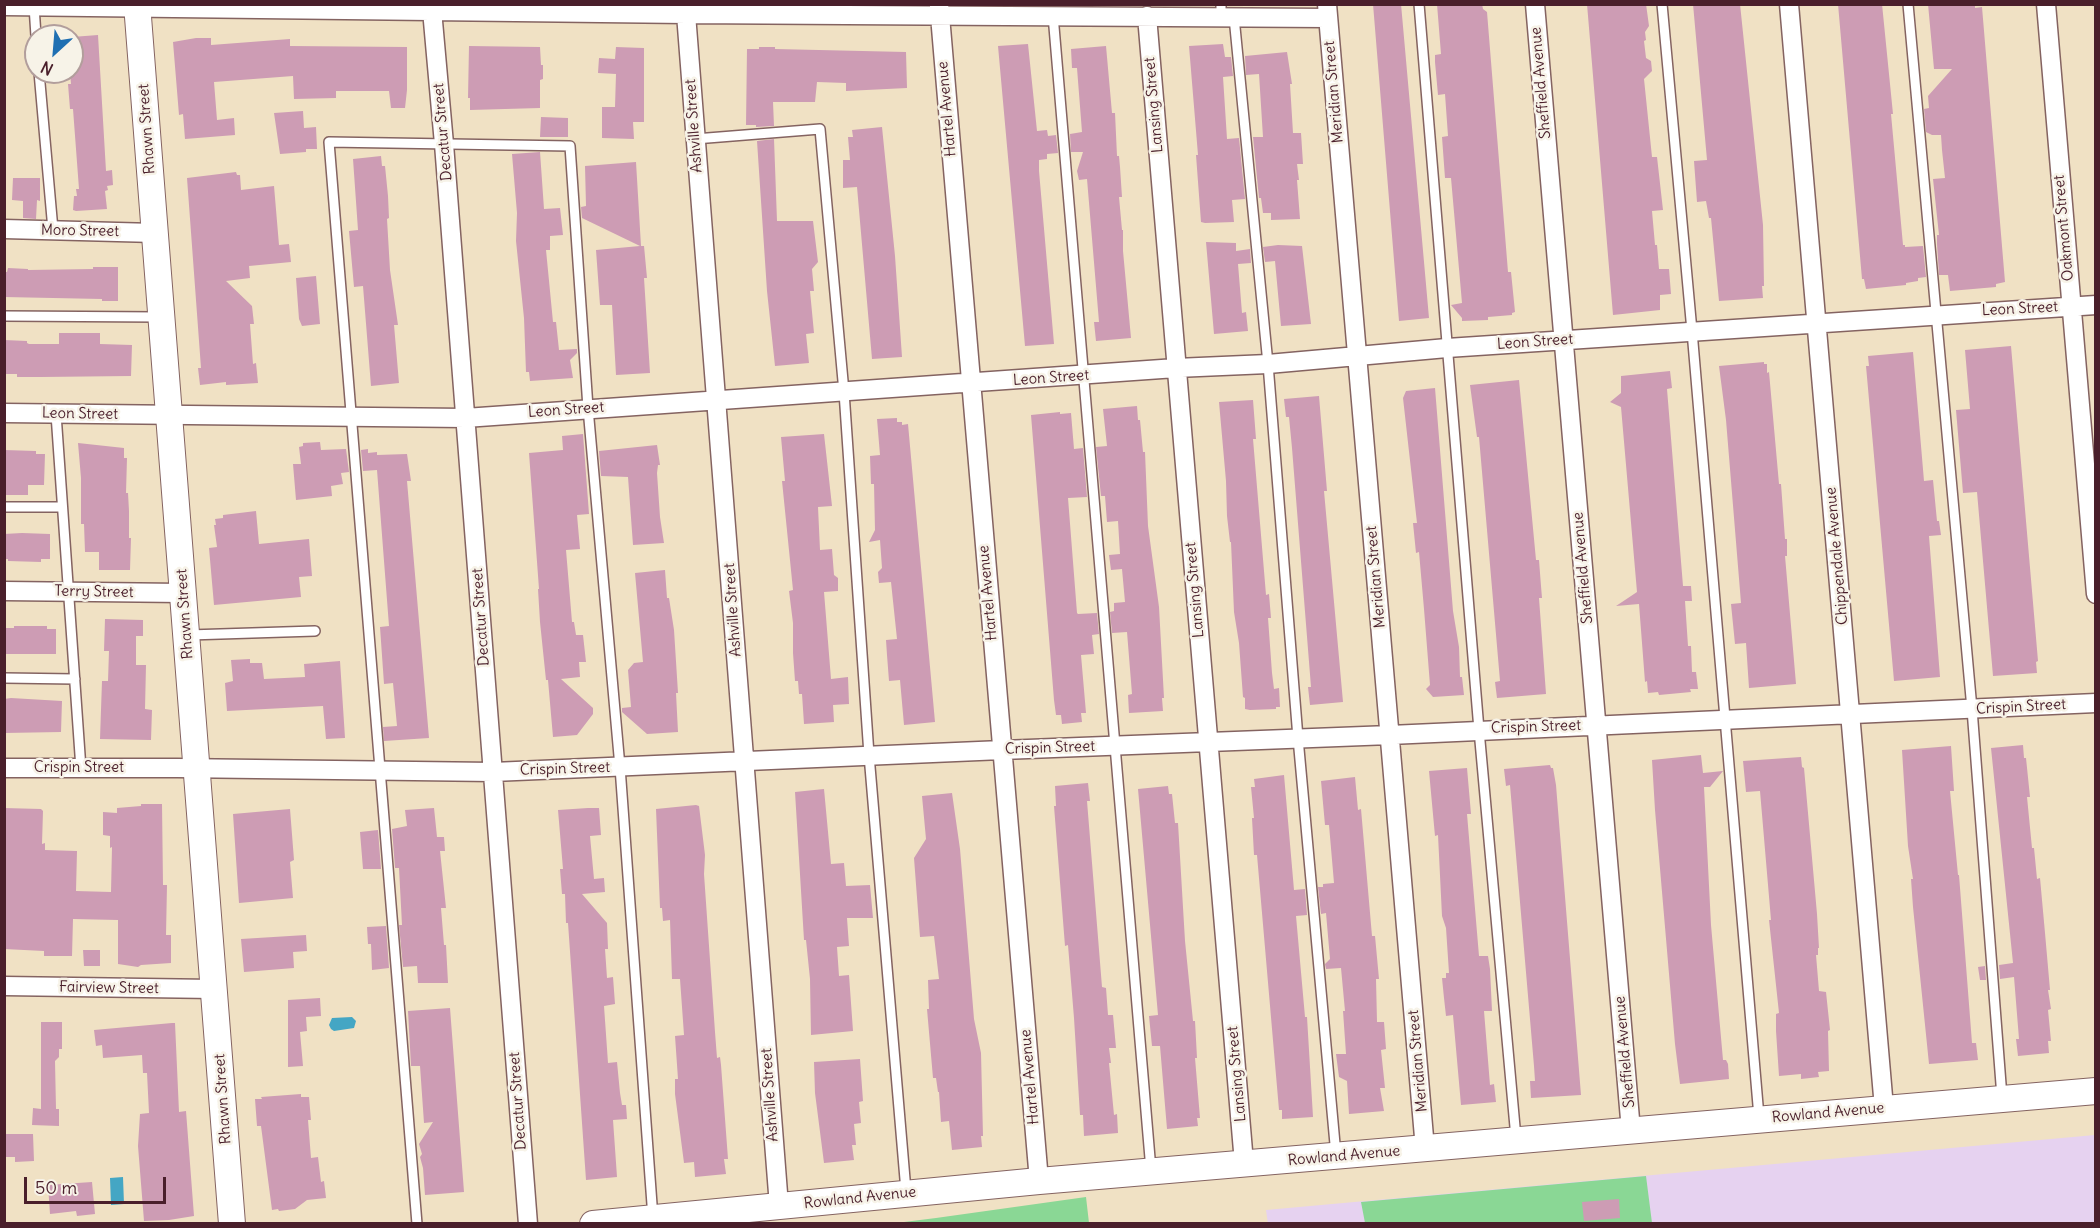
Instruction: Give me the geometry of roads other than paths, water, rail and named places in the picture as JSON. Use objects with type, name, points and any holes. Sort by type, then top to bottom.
[{"type":"street","name":"Sheffield Avenue","points":[[1535,4],[1631,1131]]},
{"type":"street","name":"Chippendale Avenue","points":[[1790,4],[1884,1108]]},
{"type":"street","name":"Oakmont Street","points":[[2046,4],[2096,594]]},
{"type":"street","points":[[20,6],[432,10],[573,8],[686,14],[939,10],[1147,16],[1327,11]]},
{"type":"street","name":"Rhawn Street","points":[[138,7],[232,1224]]},
{"type":"street","name":"Decatur Street","points":[[432,10],[528,1224]]},
{"type":"street","name":"Hartel Avenue","points":[[939,10],[1039,1181]]},
{"type":"street","name":"Meridian Street","points":[[1327,11],[1425,1149]]},
{"type":"street","name":"Ashville Street","points":[[686,14],[779,1206]]},
{"type":"street","name":"Lansing Street","points":[[1147,16],[1244,1163]]},
{"type":"street","name":"Moro Street","points":[[4,229],[155,233]]},
{"type":"street","name":"Leon Street","points":[[4,413],[465,418],[1176,368],[1268,364],[1447,348],[1692,331],[2096,305]]},
{"type":"street","name":"Terry Street","points":[[4,591],[183,592]]},
{"type":"street","name":"Crispin Street","points":[[4,768],[493,772],[2096,703]]},
{"type":"street","name":"Fairview Street","points":[[4,986],[214,989]]},
{"type":"street","name":"Rowland Avenue","points":[[593,1224],[1039,1181],[2096,1091]]},
{"type":"lane","points":[[1419,4],[1479,730],[1516,1141]]},
{"type":"lane","points":[[1662,4],[1759,1119]]},
{"type":"lane","points":[[1908,4],[1938,314],[2003,1099]]},
{"type":"lane","points":[[20,6],[30,24]]},
{"type":"lane","points":[[1225,13],[1268,364],[1298,738],[1336,1157]]},
{"type":"lane","points":[[1053,15],[1151,1172]]},
{"type":"lane","points":[[40,84],[53,230]]},
{"type":"lane","points":[[695,139],[820,129],[844,392],[869,755],[906,1194]]},
{"type":"lane","points":[[417,1224],[378,771],[329,142],[570,146],[588,408],[620,767],[653,1218]]},
{"type":"lane","points":[[4,316],[162,317]]},
{"type":"lane","points":[[56,414],[81,769]]},
{"type":"lane","points":[[4,507],[62,507]]},
{"type":"lane","points":[[186,635],[315,631]]},
{"type":"lane","points":[[4,678],[75,679]]},
{"type":"water","points":[[352,1017],[356,1021],[354,1028],[334,1031],[329,1025],[332,1018]]},
{"type":"water","points":[[123,1177],[124,1204],[111,1205],[110,1178]]}]
